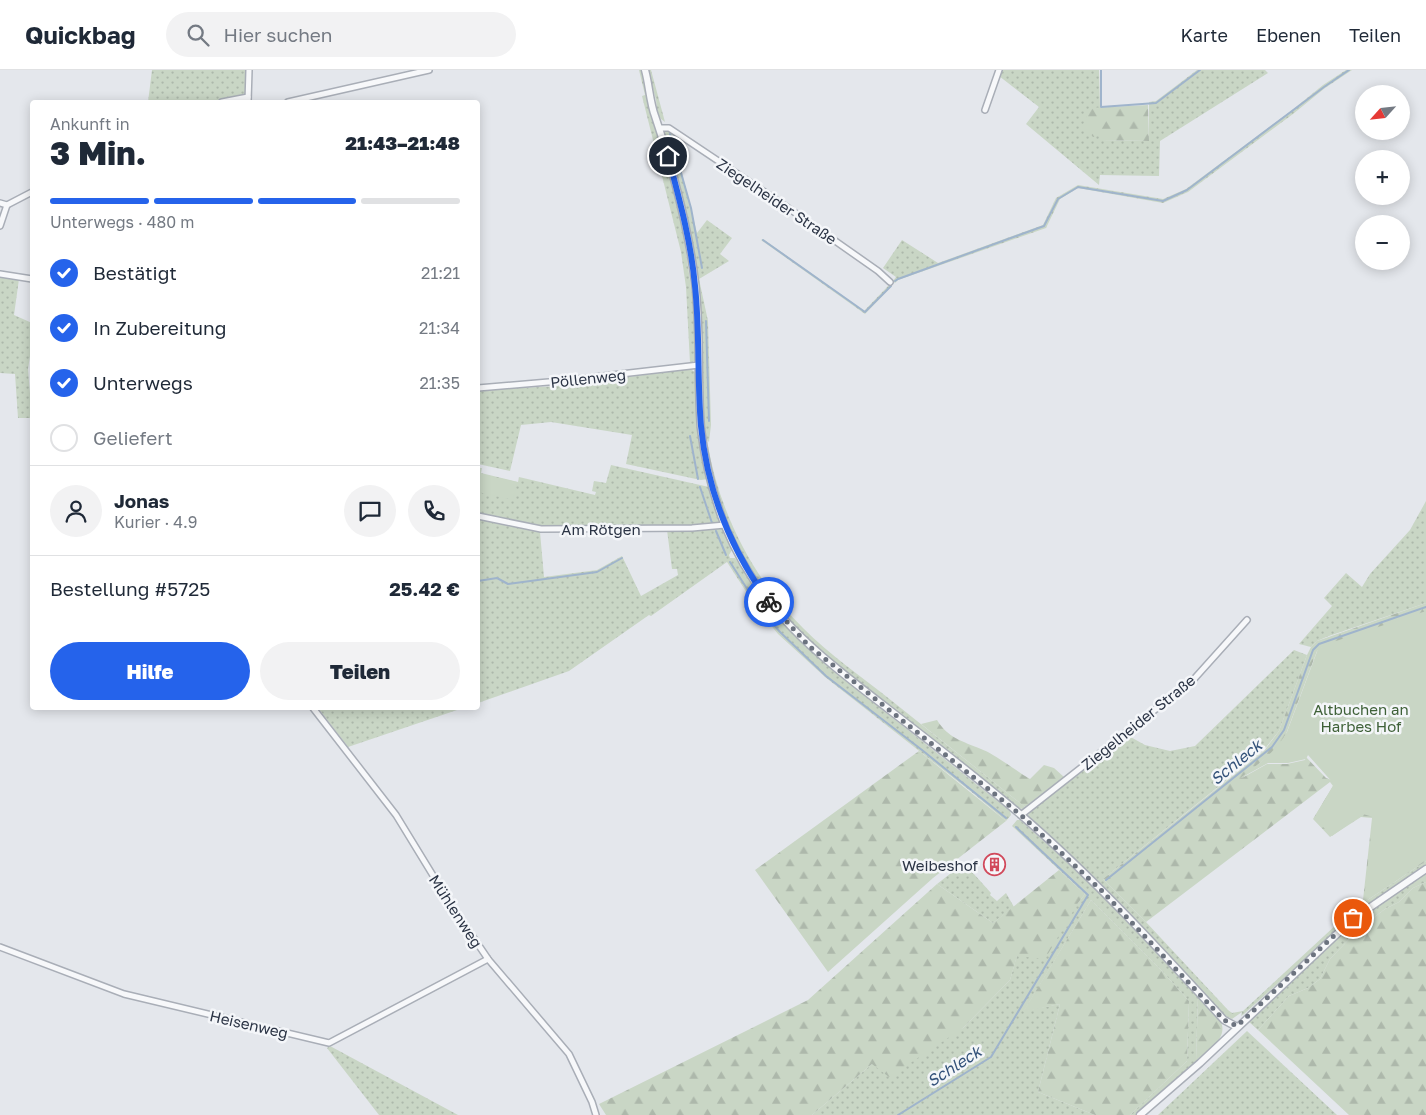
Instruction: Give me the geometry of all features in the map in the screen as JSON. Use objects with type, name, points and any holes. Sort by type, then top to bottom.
[{"type":"street","points":[[248,100],[249,70]]},
{"type":"street","points":[[297,100],[429,70]]},
{"type":"street","points":[[645,70],[654,113],[660,128],[682,210],[692,259],[698,315],[701,425],[704,453],[711,484],[725,525],[752,578],[770,604],[797,635],[844,675],[1021,815],[1101,890],[1224,1020],[1237,1026]]},
{"type":"street","points":[[985,110],[999,70]]},
{"type":"street","name":"Ziegelheider Straße","points":[[660,128],[670,128],[768,194],[878,271],[890,282]]},
{"type":"street","points":[[0,203],[7,205],[30,193]]},
{"type":"street","points":[[0,226],[7,205]]},
{"type":"street","points":[[0,274],[30,279]]},
{"type":"street","name":"Pöllenweg","points":[[480,388],[560,381],[699,365]]},
{"type":"street","name":"Am Rötgen","points":[[480,516],[541,529],[692,528],[725,525]]},
{"type":"street","name":"Ziegelheider Straße","points":[[1021,815],[1194,679],[1247,620]]},
{"type":"street","name":"Mühlenweg","points":[[316,710],[396,814],[448,900],[488,959],[569,1054],[592,1102],[596,1115]]},
{"type":"street","points":[[1140,1115],[1200,1062],[1353,918],[1426,869]]},
{"type":"street","name":"Heisenweg","points":[[0,947],[124,994],[330,1043],[488,959]]},
{"type":"green space","points":[[152,70],[247,70],[246,95],[223,100],[148,100]]},
{"type":"green space","points":[[639,70],[642,70],[651,117],[659,133],[682,224],[694,309],[696,360],[690,363],[686,287],[681,252],[642,96],[645,95]]},
{"type":"green space","points":[[648,70],[651,70],[665,122],[657,112],[656,100]]},
{"type":"green space","points":[[1001,70],[1099,70],[1100,108],[1090,108],[1102,140],[1149,141],[1149,102],[1156,101],[1197,70],[1265,70],[1268,73],[1160,141],[1159,176],[1100,175],[1099,185],[1026,124],[1039,107],[999,76]]},
{"type":"green space","points":[[1346,70],[1352,70],[1325,88],[1188,192],[1163,203],[1078,188],[1060,199],[1046,228],[898,280],[895,283],[893,281],[896,277],[883,268],[902,240],[938,263],[1043,225],[1056,198],[1078,185],[1163,199],[1186,189],[1323,85]]},
{"type":"green space","points":[[1148,105],[1149,141],[1101,140],[1101,135],[1093,137],[1083,125],[1090,108]]},
{"type":"green space","points":[[667,130],[672,133],[697,233],[707,220],[732,238],[720,254],[729,261],[699,279],[708,321],[711,425],[709,442],[706,439],[703,417],[693,254],[680,188],[665,135]]},
{"type":"green space","points":[[763,239],[864,311],[890,284],[892,286],[865,314],[761,240]]},
{"type":"green space","points":[[0,276],[19,279],[14,315],[30,322],[28,369],[30,418],[18,418],[15,374],[0,373]]},
{"type":"green space","points":[[690,369],[695,372],[698,429],[708,479],[701,480],[626,464],[632,435],[551,422],[521,425],[510,471],[480,464],[480,390],[560,386]]},
{"type":"green space","points":[[707,446],[730,521],[755,567],[785,609],[803,628],[846,666],[1025,807],[1023,809],[1016,808],[816,647],[775,604],[758,580],[731,530],[713,475]]},
{"type":"green space","points":[[611,465],[709,487],[720,521],[715,525],[692,526],[544,527],[480,514],[480,468],[482,468],[481,473],[518,482],[519,477],[595,495],[596,492],[592,491],[594,481],[606,483]]},
{"type":"green space","points":[[481,474],[517,482],[513,500],[480,492]]},
{"type":"green space","points":[[1426,501],[1426,603],[1329,636],[1317,641],[1311,647],[1299,644],[1332,606],[1324,598],[1346,573],[1362,587],[1370,574],[1410,530]]},
{"type":"green space","points":[[480,519],[540,532],[544,577],[597,570],[622,556],[641,596],[678,575],[677,569],[672,569],[667,530],[723,529],[732,550],[729,555],[730,558],[735,558],[766,602],[790,631],[840,676],[1010,811],[1011,815],[1006,821],[825,677],[778,634],[756,607],[727,562],[569,671],[480,702]]},
{"type":"green space","points":[[1426,603],[1426,612],[1317,651],[1286,734],[1279,747],[1242,778],[1267,764],[1287,764],[1305,760],[1306,757],[1326,778],[1380,797],[1426,718],[1426,861],[1351,911],[1363,900],[1372,818],[1361,817],[1330,837],[1313,819],[1333,786],[1330,782],[1146,922],[1103,879],[1264,751],[1279,731],[1307,655],[1317,641]]},
{"type":"green space","name":"Altbuchen an Harbes Hof","points":[[1426,611],[1426,860],[1353,909],[1364,899],[1373,817],[1363,814],[1332,836],[1314,818],[1334,784],[1308,755],[1306,759],[1288,763],[1268,763],[1239,779],[1259,764],[1287,732],[1318,649],[1333,642]]},
{"type":"green space","points":[[1294,650],[1307,655],[1279,731],[1263,751],[1103,879],[1232,1013],[1243,1011],[1351,911],[1426,861],[1426,865],[1353,916],[1244,1014],[1241,1016],[1242,1012],[1232,1019],[1224,1015],[1104,888],[1031,821],[1028,815],[1127,735],[1145,745],[1170,751],[1195,746]]},
{"type":"green space","points":[[320,710],[457,710],[348,747]]},
{"type":"green space","points":[[937,720],[951,735],[987,751],[1030,779],[1044,765],[1054,768],[1064,777],[1025,807],[921,724]]},
{"type":"green space","points":[[919,751],[1006,821],[933,878],[828,972],[755,870]]},
{"type":"green space","points":[[1017,820],[1020,820],[1085,878],[1198,995],[1196,1061],[1138,1115],[1130,1115],[1187,1061],[1189,1001],[1162,971],[1091,900],[1024,1011],[1060,1004],[1038,1092],[1095,1115],[812,1115],[872,1064],[963,1028],[1010,980],[1017,955],[1078,903],[1085,894],[1012,826]]},
{"type":"green space","points":[[964,863],[991,893],[990,895],[997,901],[1006,893],[1014,907],[993,923],[937,884]]},
{"type":"green space","points":[[1059,870],[1085,894],[1045,959],[1017,956],[1010,980],[963,1028],[889,1077],[872,1064],[812,1115],[606,1115],[599,1104],[808,1000],[937,884],[993,923]]},
{"type":"green space","points":[[1426,872],[1426,882],[1413,888],[1399,902],[1385,909],[1359,929],[1330,959],[1320,979],[1308,988],[1289,996],[1258,1030],[1248,1021],[1349,925]]},
{"type":"green space","points":[[1426,882],[1426,1115],[1349,1115],[1258,1030],[1289,996],[1308,988],[1320,979],[1330,959],[1359,929],[1385,909],[1399,902],[1413,888]]},
{"type":"green space","points":[[1091,900],[1162,971],[1189,1001],[1187,1061],[1130,1115],[1095,1115],[1038,1092],[1060,1004],[1023,1012]]},
{"type":"green space","points":[[1198,995],[1220,1020],[1222,1033],[1216,1044],[1196,1061]]},
{"type":"green space","points":[[1247,1031],[1337,1115],[1158,1115]]},
{"type":"green space","points":[[330,1046],[458,1115],[379,1115],[327,1048]]},
{"type":"waterway","points":[[1101,70],[1101,107],[1156,103],[1200,70]]},
{"type":"waterway","points":[[895,281],[1044,226],[1058,199],[1078,187],[1163,201],[1187,190],[1349,70]]},
{"type":"waterway","points":[[670,134],[691,208],[702,268]]},
{"type":"waterway","points":[[763,240],[865,312],[891,286]]},
{"type":"waterway","points":[[706,321],[709,421]]},
{"type":"waterway","points":[[690,436],[698,479]]},
{"type":"waterway","points":[[700,487],[712,523]]},
{"type":"waterway","points":[[716,531],[726,555]]},
{"type":"waterway","points":[[480,581],[497,578],[508,584],[597,572],[622,558]]},
{"type":"waterway","points":[[730,562],[758,606],[780,632],[826,676],[1006,818]]},
{"type":"waterway","name":"Schleck","points":[[1106,880],[1272,747],[1284,730],[1313,650],[1319,644],[1426,607]]},
{"type":"waterway","name":"Schleck","points":[[898,1115],[991,1057],[1088,895],[1016,827]]},
{"type":"way so far","points":[[769,602],[785,622],[809,646],[1021,815],[1102,891],[1224,1020],[1237,1026],[1353,918]]},
{"type":"place","name":"Weibeshof","points":[[994,865]]},
{"type":"route","points":[[668,156],[692,259],[698,315],[701,425],[704,453],[711,484],[729,535],[752,578],[769,602]]}]
